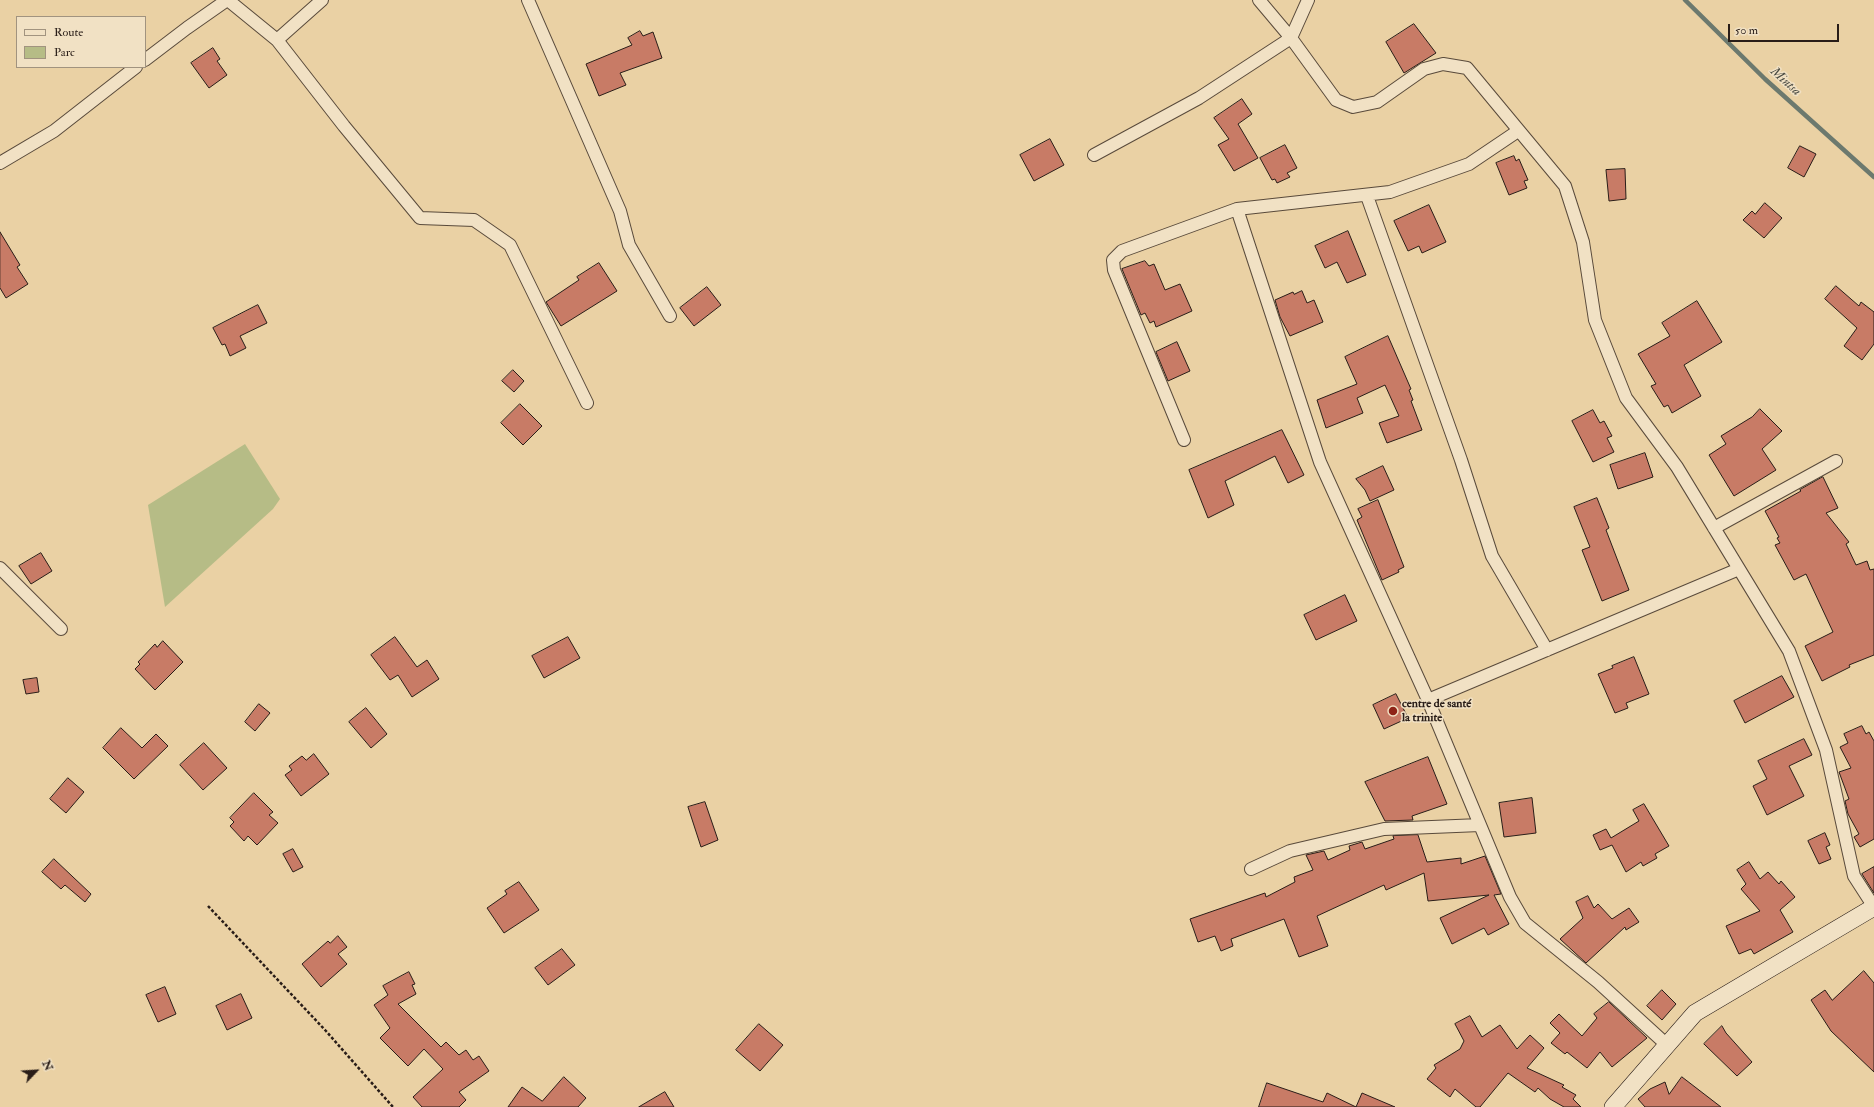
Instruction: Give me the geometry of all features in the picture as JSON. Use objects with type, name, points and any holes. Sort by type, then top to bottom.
[{"type":"main road","points":[[1613,1107],[1695,1013],[1874,907]]},
{"type":"street","points":[[146,59],[227,0],[276,40],[344,126],[420,218],[474,220],[510,244],[587,403]]},
{"type":"street","points":[[276,40],[322,0]]},
{"type":"street","points":[[528,0],[620,211],[629,245],[670,316]]},
{"type":"street","points":[[1259,0],[1291,38],[1336,100],[1353,107],[1377,102],[1424,69],[1443,64],[1467,68],[1565,186],[1583,242],[1595,320],[1626,398],[1677,467],[1789,651],[1826,750],[1854,876],[1874,907]]},
{"type":"street","points":[[1094,155],[1199,98],[1291,38],[1308,0]]},
{"type":"street","points":[[0,163],[54,130],[135,68]]},
{"type":"street","points":[[1184,440],[1114,270],[1113,260],[1122,251],[1236,209],[1366,196],[1390,192],[1469,164],[1518,131]]},
{"type":"street","points":[[1366,196],[1461,460],[1492,556],[1547,650]]},
{"type":"street","points":[[1236,209],[1320,462],[1428,700],[1510,897],[1525,923],[1598,982],[1667,1045]]},
{"type":"street","points":[[1714,528],[1836,461]]},
{"type":"street","points":[[0,568],[61,629]]},
{"type":"street","points":[[1428,700],[1739,569]]},
{"type":"street","points":[[1250,869],[1290,851],[1384,829],[1480,825]]},
{"type":"path","points":[[208,906],[326,1031],[393,1107]]},
{"type":"green space","points":[[245,444],[280,499],[273,509],[165,607],[148,505]]},
{"type":"building","points":[[1414,24],[1436,53],[1404,73],[1386,42]]},
{"type":"building","points":[[640,31],[643,36],[653,32],[662,58],[620,73],[626,85],[599,96],[586,64],[632,45],[628,38]]},
{"type":"building","points":[[213,48],[220,59],[217,61],[227,75],[209,88],[191,63]]},
{"type":"building","points":[[1242,99],[1252,114],[1238,124],[1258,158],[1234,171],[1218,145],[1229,139],[1214,118]]},
{"type":"building","points":[[1050,139],[1064,165],[1034,181],[1020,155]]},
{"type":"building","points":[[1285,145],[1297,168],[1287,173],[1290,177],[1277,183],[1275,179],[1272,180],[1260,158]]},
{"type":"building","points":[[1800,146],[1816,154],[1804,177],[1788,168]]},
{"type":"building","points":[[1514,156],[1516,161],[1519,159],[1528,180],[1524,181],[1527,188],[1509,195],[1496,163]]},
{"type":"building","points":[[1625,169],[1626,199],[1609,201],[1606,170]]},
{"type":"building","points":[[1765,203],[1782,218],[1764,238],[1743,220],[1752,211],[1755,214]]},
{"type":"building","points":[[1429,205],[1446,242],[1422,253],[1419,246],[1408,251],[1394,221]]},
{"type":"building","points":[[1348,231],[1366,275],[1347,283],[1337,262],[1325,268],[1315,246]]},
{"type":"building","points":[[0,232],[20,265],[17,267],[28,284],[6,298],[0,288]]},
{"type":"building","points":[[1145,261],[1149,266],[1154,264],[1165,290],[1180,284],[1192,311],[1156,327],[1154,321],[1150,323],[1145,313],[1141,315],[1122,269]]},
{"type":"building","points":[[599,263],[617,291],[561,326],[546,302],[579,280],[577,277]]},
{"type":"building","points":[[1836,286],[1859,306],[1861,302],[1874,312],[1874,344],[1862,360],[1844,346],[1857,328],[1825,299]]},
{"type":"building","points":[[707,287],[721,305],[694,326],[680,308]]},
{"type":"building","points":[[1302,291],[1307,303],[1314,300],[1323,322],[1290,336],[1280,317],[1275,300],[1293,292],[1294,294]]},
{"type":"building","points":[[1697,301],[1722,342],[1684,365],[1701,396],[1672,413],[1668,405],[1664,407],[1651,386],[1656,384],[1638,354],[1670,336],[1662,323]]},
{"type":"building","points":[[258,305],[267,323],[240,336],[246,348],[230,356],[225,344],[222,345],[213,328]]},
{"type":"building","points":[[1388,336],[1411,389],[1409,390],[1413,400],[1411,401],[1422,430],[1387,443],[1379,423],[1399,416],[1385,385],[1357,398],[1363,413],[1326,428],[1317,400],[1357,384],[1345,357]]},
{"type":"building","points":[[1177,342],[1190,371],[1168,381],[1156,352]]},
{"type":"building","points":[[513,370],[524,381],[514,392],[502,381]]},
{"type":"building","points":[[520,404],[542,426],[523,445],[501,423]]},
{"type":"building","points":[[1760,409],[1782,431],[1762,449],[1776,470],[1734,496],[1709,455],[1726,444],[1721,436],[1752,417]]},
{"type":"building","points":[[1593,410],[1600,423],[1604,421],[1612,436],[1607,438],[1614,452],[1593,462],[1572,421]]},
{"type":"building","points":[[1282,430],[1304,475],[1288,483],[1275,456],[1225,481],[1234,505],[1208,518],[1189,470]]},
{"type":"building","points":[[1645,453],[1653,477],[1618,489],[1610,465]]},
{"type":"building","points":[[1383,466],[1394,490],[1370,501],[1365,490],[1356,479]]},
{"type":"building","points":[[1823,477],[1838,508],[1826,513],[1849,542],[1846,544],[1856,565],[1867,561],[1870,570],[1874,569],[1874,655],[1849,665],[1850,667],[1822,681],[1805,646],[1833,632],[1806,574],[1794,580],[1775,545],[1780,543],[1777,538],[1779,537],[1765,511]]},
{"type":"building","points":[[1597,498],[1609,528],[1606,530],[1629,590],[1602,601],[1582,550],[1590,547],[1574,507]]},
{"type":"building","points":[[1378,500],[1404,567],[1398,570],[1399,572],[1382,580],[1357,520],[1362,517],[1358,509]]},
{"type":"building","points":[[41,553],[52,571],[31,584],[19,566]]},
{"type":"building","points":[[1345,595],[1357,621],[1316,640],[1304,615]]},
{"type":"building","points":[[395,637],[417,667],[427,660],[439,679],[412,697],[398,675],[390,680],[371,655]]},
{"type":"building","points":[[568,637],[580,658],[544,678],[532,656]]},
{"type":"building","points":[[163,641],[183,662],[155,690],[135,669],[140,664],[138,662],[155,644],[157,647]]},
{"type":"building","points":[[1634,657],[1649,694],[1626,703],[1628,708],[1615,713],[1598,674],[1613,668],[1612,666]]},
{"type":"building","points":[[1782,676],[1794,697],[1745,723],[1734,701]]},
{"type":"building","points":[[37,678],[39,692],[26,694],[23,680]]},
{"type":"building","points":[[1396,694],[1408,718],[1384,729],[1373,705]]},
{"type":"building","points":[[259,704],[270,713],[255,731],[245,722]]},
{"type":"building","points":[[366,708],[387,734],[371,748],[349,722]]},
{"type":"building","points":[[1862,726],[1866,734],[1869,732],[1874,741],[1874,839],[1860,847],[1854,837],[1859,834],[1848,814],[1845,801],[1849,799],[1839,772],[1851,768],[1840,747],[1848,743],[1844,734]]},
{"type":"building","points":[[121,728],[142,748],[156,734],[168,746],[134,779],[103,748]]},
{"type":"building","points":[[1804,739],[1812,755],[1789,766],[1804,796],[1767,815],[1753,786],[1767,779],[1758,761]]},
{"type":"building","points":[[204,743],[227,768],[203,790],[180,765]]},
{"type":"building","points":[[314,754],[329,774],[301,796],[285,775],[292,770],[289,766],[302,756],[306,760]]},
{"type":"building","points":[[1428,757],[1447,804],[1412,816],[1413,820],[1385,821],[1365,782]]},
{"type":"building","points":[[68,778],[84,792],[66,813],[50,799]]},
{"type":"building","points":[[254,793],[273,812],[269,815],[278,823],[257,845],[248,836],[244,841],[230,826],[234,822],[230,818]]},
{"type":"building","points":[[1532,798],[1536,833],[1504,837],[1499,803]]},
{"type":"building","points":[[705,802],[718,840],[701,847],[688,807]]},
{"type":"building","points":[[1644,804],[1669,846],[1655,854],[1657,858],[1643,866],[1641,862],[1626,872],[1612,845],[1600,850],[1593,835],[1606,829],[1611,838],[1639,821],[1633,810]]},
{"type":"building","points":[[1825,833],[1830,845],[1826,847],[1831,859],[1819,864],[1808,841]]},
{"type":"building","points":[[1418,835],[1427,862],[1461,858],[1461,864],[1485,856],[1501,894],[1494,895],[1509,924],[1488,935],[1484,928],[1452,944],[1440,918],[1489,895],[1428,901],[1424,873],[1386,890],[1384,885],[1317,916],[1328,946],[1299,957],[1284,919],[1231,939],[1233,946],[1221,951],[1215,936],[1198,942],[1190,919],[1265,893],[1266,897],[1295,882],[1294,877],[1313,870],[1306,855],[1324,851],[1328,860],[1350,850],[1349,846],[1362,842],[1365,849],[1394,839],[1393,836]]},
{"type":"building","points":[[293,849],[303,867],[293,872],[283,854]]},
{"type":"building","points":[[54,859],[91,894],[85,902],[65,885],[61,889],[42,872]]},
{"type":"building","points":[[1749,862],[1760,879],[1768,872],[1779,884],[1781,881],[1795,897],[1780,910],[1793,932],[1754,954],[1751,949],[1739,954],[1726,926],[1760,911],[1741,889],[1746,884],[1737,870]]},
{"type":"building","points":[[1874,867],[1874,893],[1862,874]]},
{"type":"building","points":[[519,882],[539,910],[504,933],[487,908],[507,894],[505,891]]},
{"type":"building","points":[[1588,896],[1594,908],[1598,904],[1612,919],[1629,908],[1639,922],[1626,930],[1625,927],[1586,963],[1560,939],[1583,918],[1576,902]]},
{"type":"building","points":[[338,936],[347,947],[338,954],[347,964],[321,987],[302,964],[328,941],[330,943]]},
{"type":"building","points":[[562,949],[575,965],[548,985],[535,968]]},
{"type":"building","points":[[1864,971],[1874,983],[1874,1072],[1831,1031],[1811,1000],[1825,990],[1832,1000]]},
{"type":"building","points":[[409,972],[415,984],[412,985],[416,994],[398,1004],[441,1047],[446,1042],[459,1055],[466,1050],[473,1060],[479,1056],[489,1071],[459,1092],[466,1100],[459,1107],[422,1107],[413,1097],[443,1069],[424,1049],[408,1066],[380,1038],[390,1028],[374,1005],[388,995],[383,986]]},
{"type":"building","points":[[165,987],[176,1014],[158,1022],[146,995]]},
{"type":"building","points":[[1662,990],[1676,1004],[1662,1020],[1647,1006]]},
{"type":"building","points":[[241,994],[252,1018],[227,1030],[216,1006]]},
{"type":"building","points":[[1609,1002],[1647,1038],[1612,1067],[1600,1052],[1587,1068],[1567,1052],[1565,1054],[1551,1043],[1560,1033],[1550,1023],[1559,1014],[1582,1036],[1597,1018],[1594,1014]]},
{"type":"building","points":[[1470,1016],[1482,1037],[1500,1025],[1517,1049],[1530,1035],[1544,1048],[1527,1068],[1564,1085],[1562,1087],[1576,1095],[1573,1099],[1581,1107],[1564,1107],[1550,1099],[1538,1088],[1535,1092],[1508,1073],[1480,1107],[1476,1107],[1455,1089],[1450,1097],[1427,1079],[1436,1068],[1434,1065],[1460,1049],[1464,1041],[1455,1024]]},
{"type":"building","points":[[759,1024],[783,1045],[760,1071],[736,1050]]},
{"type":"building","points":[[1722,1026],[1726,1033],[1752,1062],[1737,1076],[1704,1044]]},
{"type":"building","points":[[564,1077],[586,1098],[578,1107],[508,1107],[522,1087],[542,1101]]},
{"type":"building","points":[[1682,1077],[1721,1107],[1645,1107],[1638,1099],[1650,1089],[1665,1082],[1669,1094]]},
{"type":"building","points":[[1267,1083],[1323,1102],[1327,1093],[1356,1107],[1259,1107]]},
{"type":"building","points":[[665,1092],[674,1107],[639,1107]]},
{"type":"building","points":[[1362,1093],[1395,1107],[1356,1107]]},
{"type":"waterway","name":"Mintsa","points":[[1685,0],[1765,79],[1874,177]]},
{"type":"place","name":"centre de santé la trinite","points":[[1393,711]]}]
